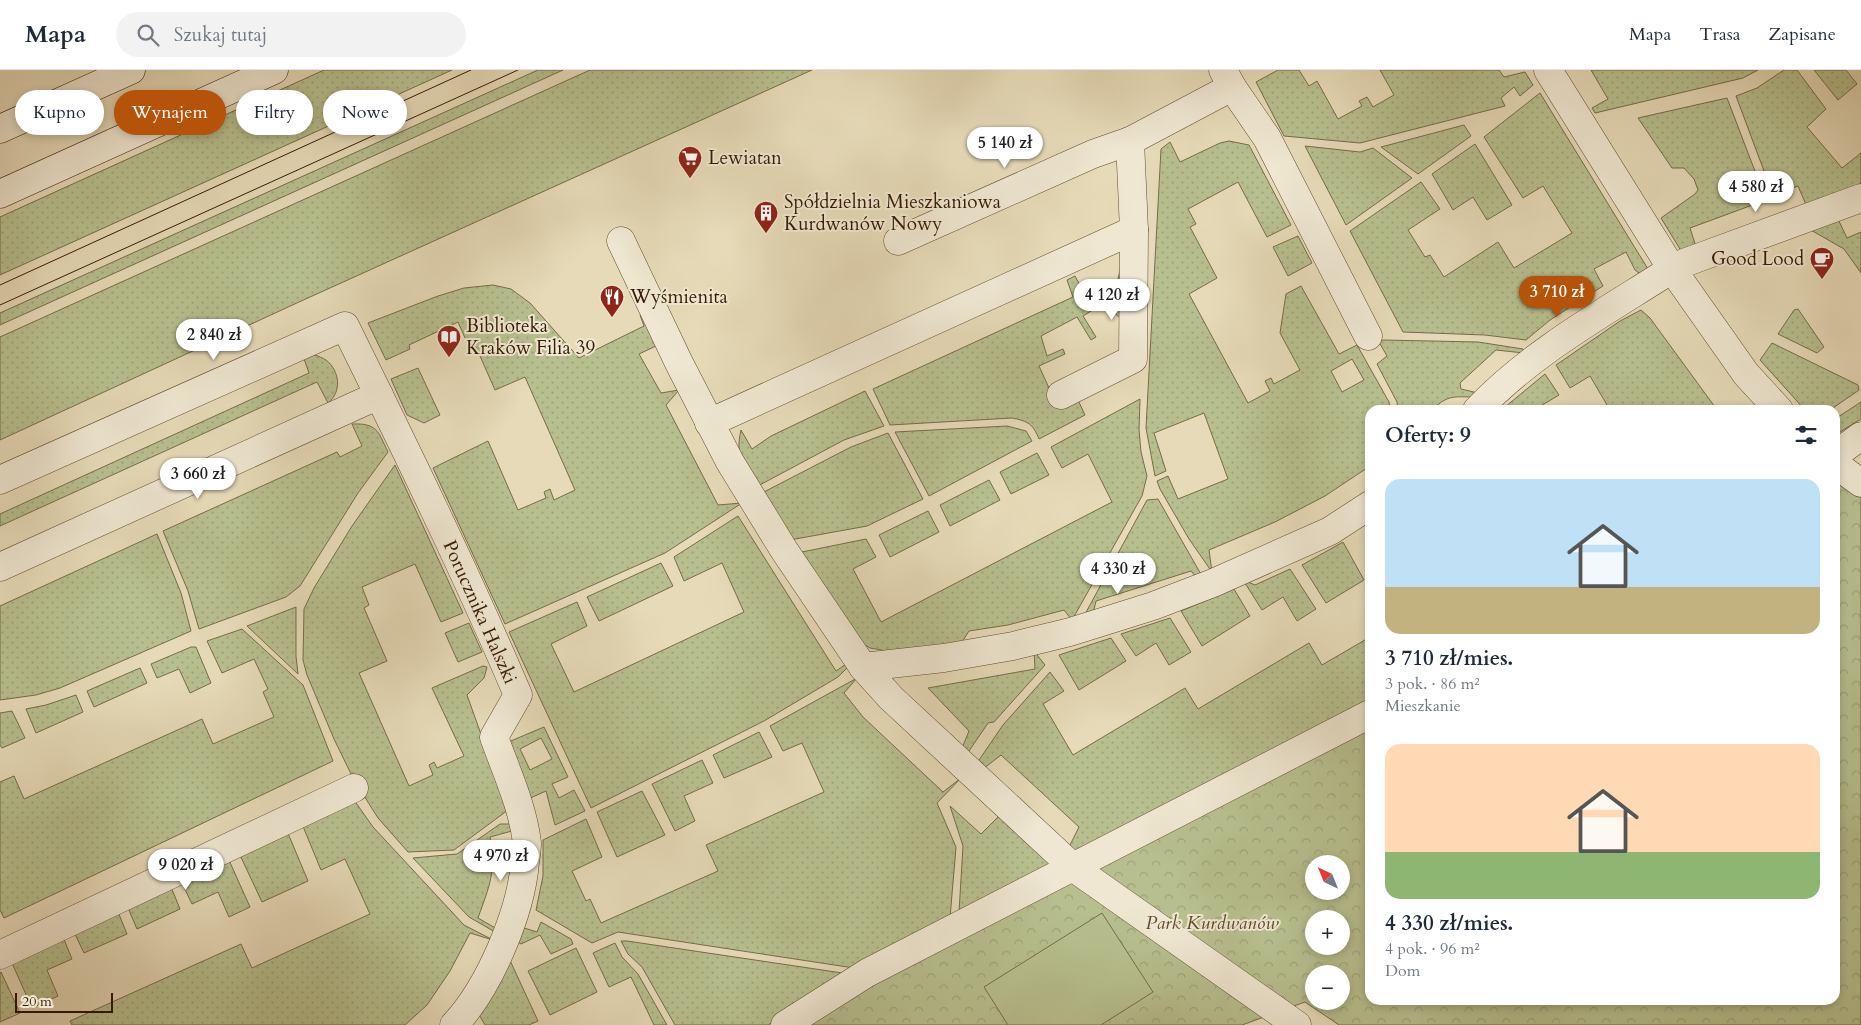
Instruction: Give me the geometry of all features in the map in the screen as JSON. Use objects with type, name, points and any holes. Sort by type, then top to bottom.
[{"type":"street","points":[[0,129],[131,70]]},
{"type":"street","points":[[0,194],[274,70]]},
{"type":"street","points":[[1548,70],[1672,269],[1746,374],[1774,405]]},
{"type":"street","points":[[898,241],[1093,154],[1130,141],[1228,78],[1267,138],[1368,336]]},
{"type":"street","points":[[1062,395],[1132,360],[1134,230],[1130,141]]},
{"type":"street","points":[[1482,405],[1498,388],[1590,321],[1672,269],[1781,226],[1861,198]]},
{"type":"street","points":[[709,423],[854,359],[1134,230]]},
{"type":"street","points":[[622,241],[709,423],[748,492],[784,550],[863,667],[891,698],[1074,868],[1297,1025]]},
{"type":"street","points":[[0,480],[345,326],[379,395],[0,567]]},
{"type":"street","name":"Porucznika Halszki","points":[[379,395],[492,634],[518,695],[494,737],[520,812],[527,844],[524,876],[504,942],[465,1014],[454,1025]]},
{"type":"street","points":[[1840,451],[1861,436]]},
{"type":"street","points":[[1840,468],[1861,483]]},
{"type":"street","points":[[863,667],[944,658],[1013,646],[1070,632],[1153,606],[1213,583],[1330,531],[1365,507]]},
{"type":"street","points":[[785,1025],[867,973],[1365,717]]},
{"type":"street","points":[[0,955],[354,788]]},
{"type":"green space","points":[[324,70],[452,70],[407,90],[323,90],[323,129],[313,133],[313,90],[280,90]]},
{"type":"green space","points":[[538,70],[563,70],[0,325],[0,313],[394,135],[407,135],[407,129]]},
{"type":"green space","points":[[590,70],[812,70],[299,302],[0,440],[0,337]]},
{"type":"green space","points":[[1278,70],[1299,70],[1309,86],[1317,81],[1338,119],[1362,106],[1359,101],[1367,97],[1373,107],[1394,95],[1380,70],[1499,70],[1504,77],[1525,72],[1533,85],[1520,96],[1514,87],[1501,98],[1505,106],[1360,143],[1284,136],[1256,82]]},
{"type":"green space","points":[[1591,70],[1758,70],[1743,78],[1595,113],[1592,108],[1608,99]]},
{"type":"green space","points":[[1784,70],[1797,70],[1826,109],[1807,127],[1842,168],[1861,153],[1861,185],[1807,207],[1798,186],[1773,195],[1736,96],[1757,88]]},
{"type":"green space","points":[[1814,70],[1846,70],[1857,84],[1838,100]]},
{"type":"green space","points":[[1540,93],[1648,269],[1643,276],[1635,270],[1626,252],[1594,269],[1603,286],[1550,320],[1526,340],[1485,335],[1403,332],[1350,231],[1421,182],[1440,209],[1408,230],[1425,257],[1430,255],[1444,277],[1498,242],[1514,268],[1572,233],[1543,186],[1523,198],[1484,137]]},
{"type":"green space","points":[[1727,98],[1766,200],[1690,228],[1697,250],[1683,254],[1661,218],[1698,190],[1694,179],[1684,168],[1672,168],[1638,118]]},
{"type":"green space","points":[[236,110],[236,135],[309,135],[0,275],[0,217],[181,135],[226,135],[226,114]]},
{"type":"green space","points":[[1464,125],[1471,136],[1418,174],[1381,147]]},
{"type":"green space","points":[[1229,141],[1249,145],[1291,225],[1267,237],[1238,182],[1188,209],[1196,224],[1190,227],[1217,278],[1189,294],[1248,403],[1270,391],[1265,381],[1271,378],[1274,384],[1300,370],[1280,333],[1286,294],[1301,286],[1339,354],[1357,345],[1389,405],[1365,405],[1365,469],[1325,496],[1275,522],[1209,550],[1212,572],[1189,539],[1157,481],[1168,476],[1178,499],[1228,479],[1204,413],[1154,433],[1166,471],[1155,476],[1146,428],[1161,149],[1170,142],[1180,162],[1220,143]],"holes":[[[1352,359],[1364,380],[1342,392],[1331,371]]]},
{"type":"green space","points":[[1475,144],[1512,205],[1487,220],[1473,197],[1453,210],[1432,174]]},
{"type":"green space","points":[[1305,146],[1360,152],[1373,148],[1412,178],[1346,225]]},
{"type":"green space","points":[[1837,217],[1847,238],[1861,232],[1861,273],[1844,249],[1809,229]]},
{"type":"green space","points":[[1298,236],[1312,263],[1288,276],[1273,247]]},
{"type":"green space","points":[[1121,266],[1123,321],[1104,303],[1083,316],[1096,337],[1091,340],[1077,317],[1041,336],[1047,356],[1063,349],[1065,354],[1039,366],[1049,388],[1069,381],[1085,415],[1039,439],[1029,424],[1012,418],[890,425],[873,389],[1073,297],[1067,280],[1075,276],[1084,293],[1110,282],[1117,283]]},
{"type":"green space","points":[[493,285],[511,289],[530,303],[579,358],[644,326],[640,315],[645,312],[658,345],[639,354],[661,393],[679,390],[666,405],[718,505],[742,503],[665,553],[505,624],[433,468],[488,441],[518,510],[546,498],[544,492],[550,489],[554,500],[575,490],[525,377],[495,390],[476,347],[470,349],[458,322],[409,345],[410,349],[386,360],[368,323],[464,288]]},
{"type":"green space","points":[[1798,309],[1824,347],[1817,353],[1778,334],[1794,310]]},
{"type":"green space","points":[[1641,310],[1650,318],[1714,405],[1607,405],[1590,376],[1570,388],[1556,365],[1620,321]]},
{"type":"green space","points":[[1383,340],[1478,342],[1523,349],[1524,353],[1496,350],[1460,383],[1461,389],[1478,393],[1476,397],[1447,399],[1438,405],[1397,405],[1377,364],[1387,356],[1379,342]]},
{"type":"green space","points":[[1772,343],[1858,385],[1859,390],[1837,405],[1800,405],[1760,360]]},
{"type":"green space","points":[[315,355],[326,360],[331,365],[338,382],[336,393],[328,403],[317,382],[0,526],[0,514],[309,373],[303,356]]},
{"type":"green space","points":[[418,368],[440,415],[424,423],[407,415],[391,379]]},
{"type":"green space","points":[[1545,374],[1559,395],[1542,405],[1507,405]]},
{"type":"green space","points":[[865,391],[884,426],[844,440],[756,487],[741,460],[739,439],[741,430],[752,449],[771,436]]},
{"type":"green space","points":[[1140,399],[1139,430],[1141,452],[1147,476],[1142,496],[1072,620],[1064,610],[1008,625],[969,631],[960,645],[887,651],[870,648],[860,642],[797,553],[866,539],[876,557],[853,569],[881,622],[1112,502],[1088,454],[1062,468],[1051,447]]},
{"type":"green space","points":[[1861,402],[1861,419],[1840,432],[1840,416]]},
{"type":"green space","points":[[352,424],[367,425],[376,430],[388,452],[358,493],[300,586],[286,597],[199,629],[188,591],[163,531],[337,452],[340,457],[362,446]]},
{"type":"green space","points":[[1007,426],[1026,431],[1032,441],[929,496],[895,432]]},
{"type":"green space","points":[[888,433],[923,499],[867,526],[790,540],[760,494],[851,447]]},
{"type":"green space","points":[[1037,453],[1049,475],[1011,494],[1000,472]]},
{"type":"green space","points":[[395,465],[463,613],[441,622],[415,564],[362,587],[369,605],[364,608],[387,661],[359,673],[409,786],[433,775],[429,765],[434,762],[437,768],[464,756],[432,688],[483,666],[487,667],[484,678],[467,695],[508,810],[454,850],[408,852],[378,818],[354,780],[334,739],[307,675],[303,660],[304,609],[314,588],[352,526]]},
{"type":"green space","name":"Park Kurdwanów","points":[[1861,468],[1861,1025],[1339,1025],[1317,1010],[1350,1010],[1350,965],[1305,965],[1305,1002],[1242,1025],[809,1025],[906,965],[1365,730],[1365,1005],[1840,1005],[1840,483]]},
{"type":"green space","points":[[989,480],[1000,500],[950,526],[940,505]]},
{"type":"green space","points":[[1158,499],[1202,576],[1197,578],[1191,571],[1096,601],[1093,614],[1084,616],[1147,500]]},
{"type":"green space","points":[[928,511],[939,532],[890,557],[879,535]]},
{"type":"green space","points":[[738,516],[836,671],[846,664],[848,667],[838,677],[764,721],[591,808],[509,632],[577,602],[587,626],[551,644],[574,692],[744,612],[722,563],[684,581],[674,557]]},
{"type":"green space","points":[[157,534],[181,593],[191,631],[60,688],[36,695],[0,700],[0,606]]},
{"type":"green space","points":[[1343,542],[1364,580],[1326,603],[1302,565]]},
{"type":"green space","points":[[661,563],[673,586],[599,621],[587,597]]},
{"type":"green space","points":[[1290,569],[1316,609],[1297,621],[1283,597],[1262,610],[1245,583],[1248,582],[1255,585]]},
{"type":"green space","points":[[1234,589],[1250,616],[1202,646],[1181,611]]},
{"type":"green space","points":[[296,607],[296,656],[298,674],[247,626]]},
{"type":"green space","points":[[1170,618],[1191,652],[1169,665],[1156,643],[1136,656],[1121,634]]},
{"type":"green space","points":[[469,623],[482,652],[458,662],[445,633]]},
{"type":"green space","points":[[242,629],[303,685],[333,761],[4,918],[0,910],[0,782],[14,776],[24,799],[202,719],[213,744],[274,717],[263,692],[268,689],[254,659],[222,673],[207,641]]},
{"type":"green space","points":[[1111,638],[1126,661],[1079,690],[1059,655]]},
{"type":"green space","points":[[1365,640],[1365,704],[1073,853],[1069,847],[1079,827],[1001,755],[983,769],[977,763],[1003,725],[1050,672],[1064,691],[1043,704],[1073,755],[1185,688],[1198,709],[1309,643],[1322,665]]},
{"type":"green space","points":[[191,647],[196,647],[211,683],[190,693],[179,669],[157,678],[151,664]]},
{"type":"green space","points":[[1034,651],[1045,665],[994,722],[988,723],[967,754],[962,748],[969,731],[928,688],[1035,669]]},
{"type":"green space","points":[[140,668],[147,683],[94,707],[87,691]]},
{"type":"green space","points":[[857,678],[844,693],[863,717],[943,792],[961,778],[937,803],[956,847],[950,918],[854,968],[618,932],[592,943],[536,910],[543,876],[543,840],[586,819],[602,857],[572,871],[586,901],[590,899],[601,923],[718,871],[706,845],[824,792],[802,743],[783,751],[770,726]]},
{"type":"green space","points":[[76,695],[83,712],[36,733],[26,709],[46,705]]},
{"type":"green space","points":[[12,711],[25,738],[2,748],[0,745],[0,713]]},
{"type":"green space","points":[[544,727],[568,777],[552,784],[559,798],[574,790],[585,811],[555,825],[546,791],[526,800],[506,743]],"holes":[[[541,738],[552,759],[530,770],[520,749]]]},
{"type":"green space","points":[[759,732],[772,757],[724,778],[713,755]]},
{"type":"green space","points":[[702,760],[713,783],[684,796],[695,821],[675,831],[652,784]]},
{"type":"green space","points":[[642,791],[665,835],[617,857],[597,812]]},
{"type":"green space","points":[[354,800],[373,827],[464,925],[493,940],[470,933],[450,971],[427,1005],[405,1025],[72,1025],[70,1021],[241,944],[252,968],[370,914],[345,859],[321,870],[302,824]]},
{"type":"green space","points":[[950,806],[981,834],[1001,814],[1050,862],[1048,867],[959,912],[963,846]]},
{"type":"green space","points":[[500,824],[511,824],[512,831],[490,837],[492,849],[491,878],[478,918],[497,929],[495,932],[469,917],[413,858],[457,854]]},
{"type":"green space","points":[[287,831],[308,881],[262,902],[239,853]]},
{"type":"green space","points":[[228,858],[250,907],[229,917],[218,892],[192,904],[181,881]]},
{"type":"green space","points":[[171,887],[180,909],[137,929],[128,908]]},
{"type":"green space","points":[[118,912],[127,934],[84,953],[74,932]]},
{"type":"green space","points":[[1102,913],[1153,992],[1101,1025],[1008,1025],[984,987]]},
{"type":"green space","points":[[541,922],[571,939],[573,944],[551,954],[540,935],[521,944],[515,940],[521,927],[537,932]]},
{"type":"green space","points":[[63,937],[72,959],[47,970],[58,996],[32,1008],[12,963]]},
{"type":"green space","points":[[621,941],[849,974],[768,1025],[675,1025],[642,967],[628,954]]},
{"type":"green space","points":[[615,943],[622,957],[638,974],[667,1025],[654,1025],[631,977],[609,987],[593,953]]},
{"type":"green space","points":[[576,948],[597,992],[550,1015],[528,971]]},
{"type":"green space","points":[[508,956],[538,1021],[529,1025],[485,1025],[477,1011]]},
{"type":"green space","points":[[0,973],[20,1013],[0,1022]]},
{"type":"tram line","points":[[0,285],[471,70]]},
{"type":"tram line","points":[[0,305],[518,70]]},
{"type":"place","name":"Lewiatan","points":[[690,179]]},
{"type":"place","name":"Spółdzielnia Mieszkaniowa Kurdwanów Nowy","points":[[766,234]]},
{"type":"place","name":"Good Lood","points":[[1822,280]]},
{"type":"place","name":"Wyśmienita","points":[[612,318]]},
{"type":"place","name":"Biblioteka Kraków Filia 39","points":[[449,358]]}]
